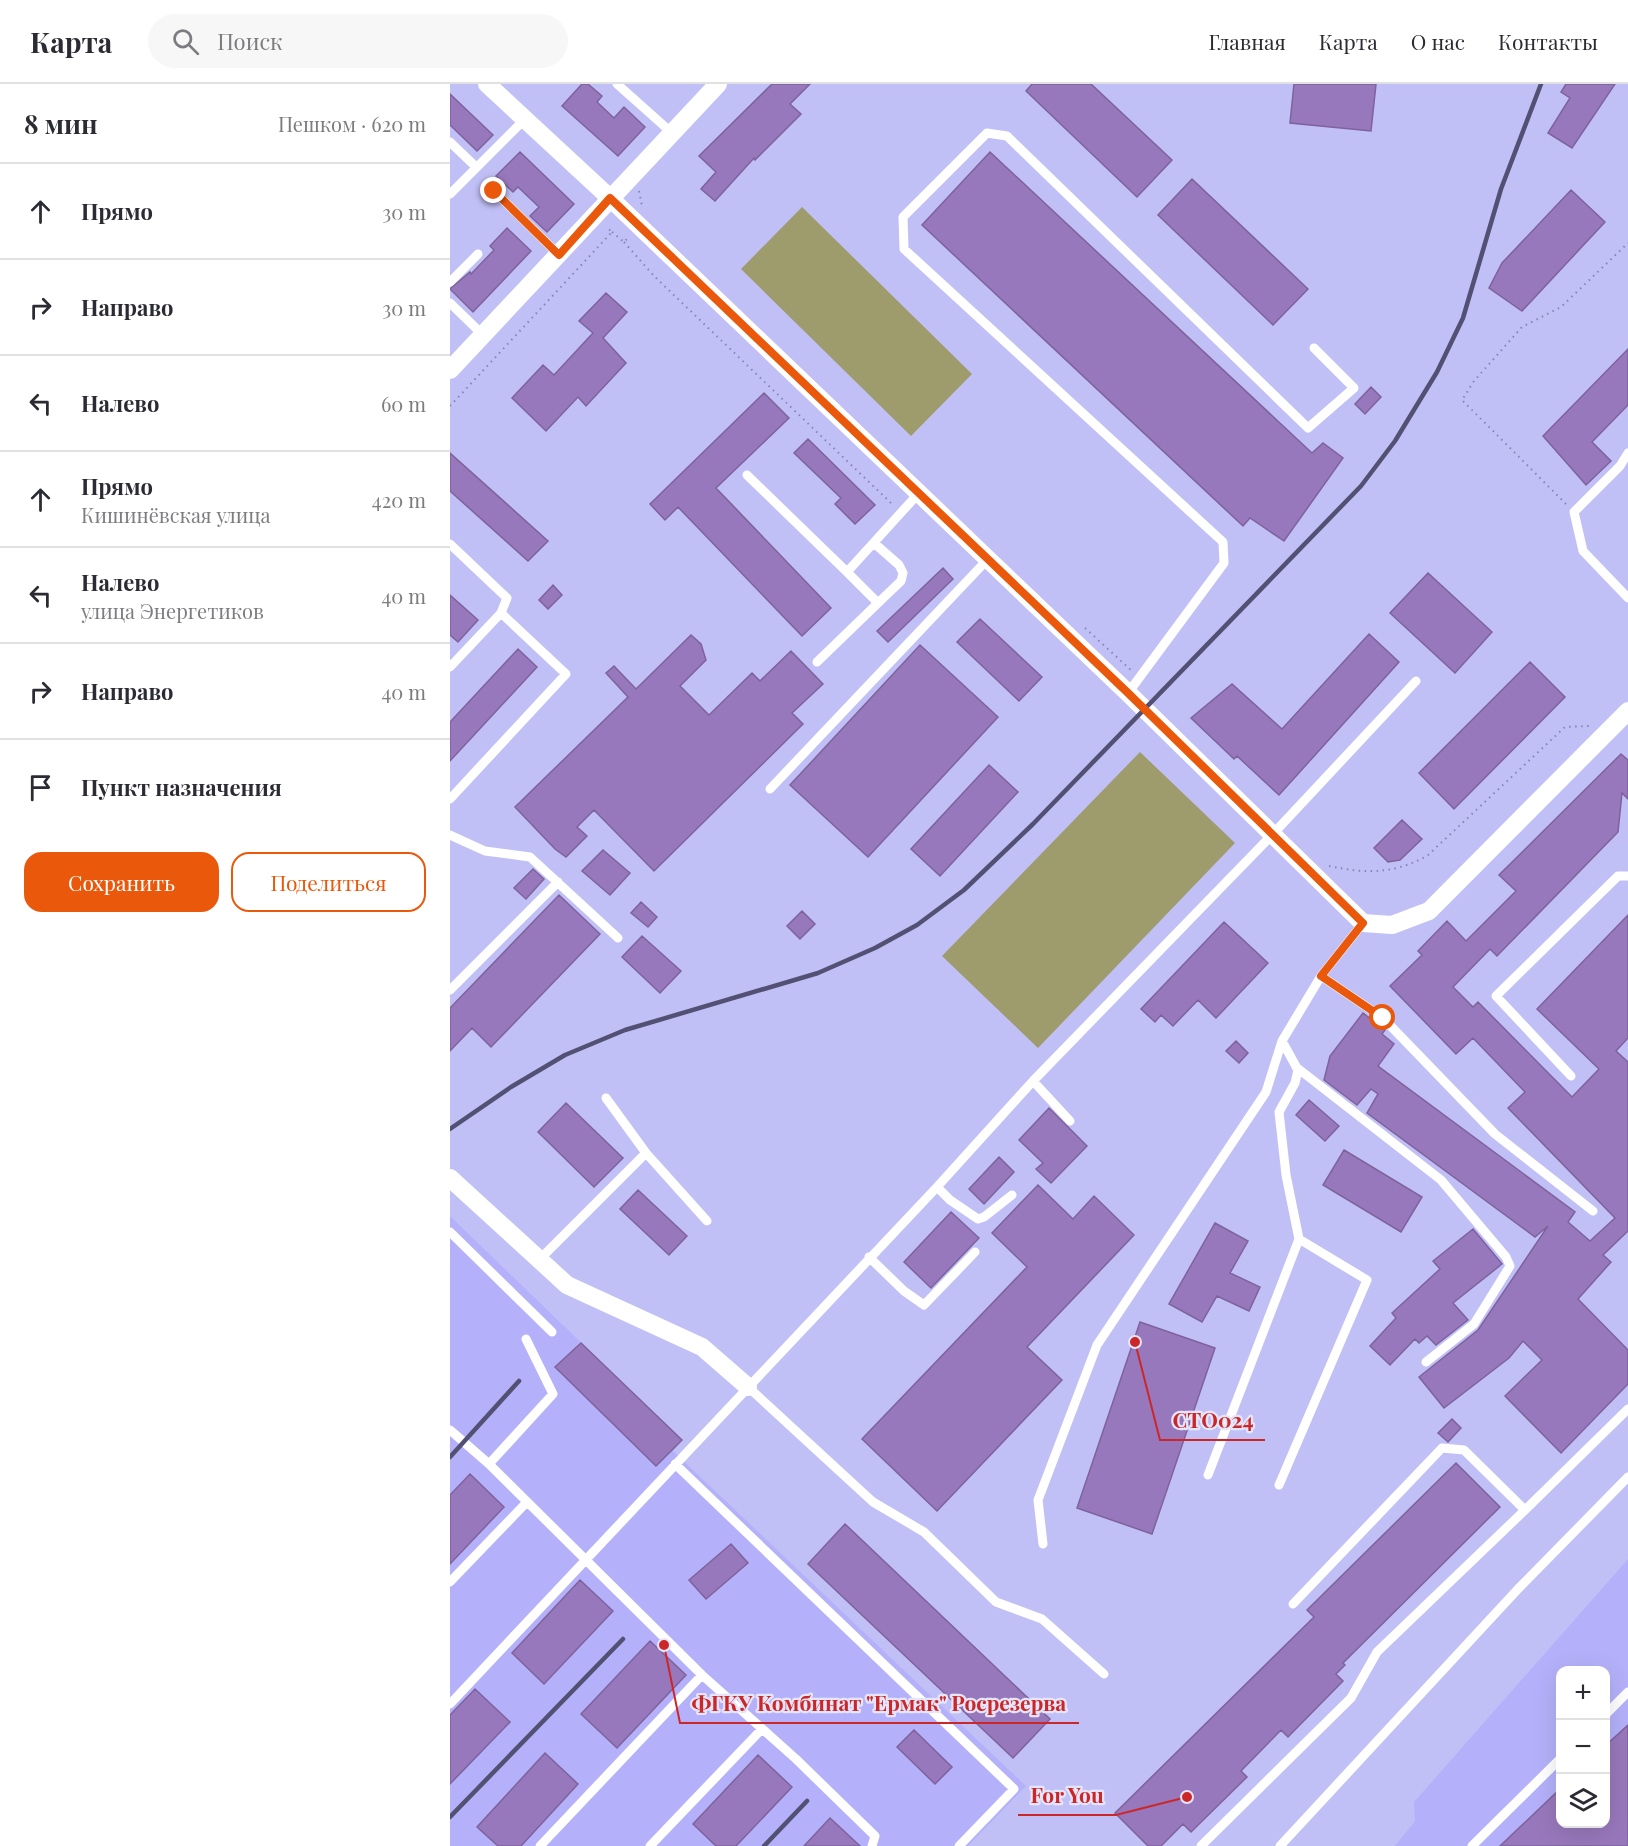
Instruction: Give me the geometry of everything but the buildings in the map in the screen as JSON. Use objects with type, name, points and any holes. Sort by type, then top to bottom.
[{"type":"street","points":[[487,84],[610,198],[1128,693],[1363,923],[1392,925],[1429,910],[1624,716]]},
{"type":"street","points":[[450,370],[718,84]]},
{"type":"street","points":[[450,1178],[538,1261],[567,1285],[702,1347],[748,1387]]},
{"type":"lane","points":[[617,84],[672,134]]},
{"type":"lane","points":[[450,194],[475,166],[524,120]]},
{"type":"lane","points":[[1128,693],[1224,563],[1223,542],[904,249],[903,218],[987,133],[1007,136],[1308,428],[1354,388],[1314,348]]},
{"type":"lane","points":[[450,142],[475,166]]},
{"type":"lane","points":[[494,191],[559,255]]},
{"type":"lane","points":[[450,282],[478,254]]},
{"type":"lane","points":[[450,303],[483,335]]},
{"type":"lane","points":[[1628,453],[1620,466],[1574,512],[1583,551],[1628,598]]},
{"type":"lane","points":[[747,475],[878,603]]},
{"type":"lane","points":[[847,572],[918,494]]},
{"type":"lane","points":[[817,662],[901,580],[903,573],[899,565],[874,543]]},
{"type":"lane","points":[[450,544],[507,598],[501,613],[450,667]]},
{"type":"lane","points":[[770,789],[987,560]]},
{"type":"lane","points":[[450,799],[566,674],[501,613]]},
{"type":"lane","points":[[450,1704],[938,1186],[1033,1081],[1272,835],[1416,681]]},
{"type":"lane","points":[[450,835],[485,851],[530,857],[618,938]]},
{"type":"lane","points":[[1571,1076],[1496,996],[1618,876],[1628,876]]},
{"type":"lane","points":[[450,990],[558,882]]},
{"type":"lane","points":[[1043,1544],[1038,1500],[1097,1345],[1266,1092],[1282,1041],[1321,976],[1363,923]]},
{"type":"lane","points":[[1321,976],[1383,1018],[1495,1134],[1593,1210]]},
{"type":"lane","points":[[1282,1041],[1298,1070],[1442,1180],[1506,1257],[1510,1266],[1474,1324],[1425,1362]]},
{"type":"lane","points":[[1208,1475],[1299,1239],[1286,1175],[1279,1112],[1295,1083],[1298,1070]]},
{"type":"lane","points":[[1033,1081],[1070,1121]]},
{"type":"lane","points":[[606,1098],[646,1153],[707,1221]]},
{"type":"lane","points":[[538,1261],[646,1153]]},
{"type":"lane","points":[[938,1186],[950,1200],[978,1219],[984,1218],[1012,1195]]},
{"type":"lane","points":[[450,1232],[552,1332]]},
{"type":"lane","points":[[1279,1485],[1367,1280],[1299,1239]]},
{"type":"lane","points":[[869,1257],[904,1292],[924,1305],[975,1252]]},
{"type":"lane","points":[[489,1464],[554,1394],[526,1339]]},
{"type":"lane","points":[[748,1387],[873,1502],[924,1532],[996,1602],[1042,1619],[1104,1674]]},
{"type":"lane","points":[[1201,1846],[1351,1698],[1377,1652],[1628,1409]]},
{"type":"lane","points":[[450,1430],[489,1464],[702,1675],[796,1759],[875,1836],[873,1846]]},
{"type":"lane","points":[[1293,1604],[1442,1448],[1464,1450],[1525,1510]]},
{"type":"lane","points":[[675,1464],[1014,1789],[959,1846]]},
{"type":"lane","points":[[1280,1846],[1518,1589],[1628,1477]]},
{"type":"lane","points":[[450,1582],[526,1503]]},
{"type":"lane","points":[[540,1846],[702,1675]]},
{"type":"lane","points":[[1610,1709],[1628,1692]]},
{"type":"lane","points":[[650,1846],[761,1730]]},
{"type":"lane","points":[[1472,1846],[1556,1763]]},
{"type":"path","points":[[624,242],[654,276],[900,513]]},
{"type":"path","points":[[1574,512],[1462,400],[1474,381],[1522,327],[1562,307],[1628,243]]},
{"type":"path","points":[[1322,859],[1329,867],[1366,872],[1404,868],[1427,856],[1565,727],[1624,716]]},
{"type":"shaded area","points":[[802,207],[972,374],[911,436],[741,269]]},
{"type":"shaded area","points":[[1140,752],[1235,843],[1038,1048],[942,956]]},
{"type":"shaded area","points":[[450,1216],[682,1440],[673,1451],[1026,1786],[968,1846],[450,1846]]},
{"type":"shaded area","points":[[1628,1559],[1628,1846],[1395,1846],[1415,1821],[1414,1802]]},
{"type":"railway","points":[[450,1129],[511,1087],[565,1055],[625,1030],[818,973],[875,948],[917,925],[964,890],[1033,824],[1361,486],[1395,441],[1437,372],[1463,318],[1501,189],[1541,84]]},
{"type":"railway","points":[[450,1457],[519,1381]]},
{"type":"railway","points":[[450,1817],[623,1639]]},
{"type":"railway","points":[[764,1846],[807,1801]]},
{"type":"place","name":"СТО024","points":[[1135,1342]]},
{"type":"place","name":"ФГКУ Комбинат \"Ермак\" Росрезерва","points":[[664,1645]]},
{"type":"place","name":"For You","points":[[1187,1797]]},
{"type":"route","points":[[494,191],[559,255],[610,198],[1128,693],[1363,923],[1321,976],[1383,1018]]}]
